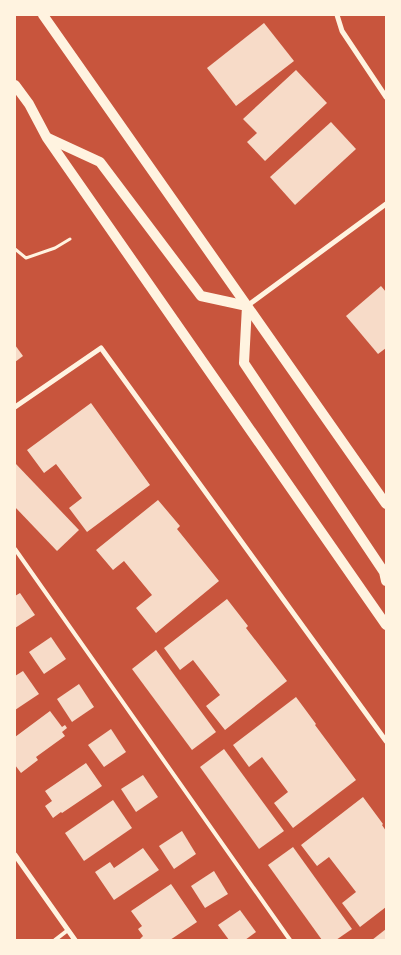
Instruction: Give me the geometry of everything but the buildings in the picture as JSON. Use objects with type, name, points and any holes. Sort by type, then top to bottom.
[{"type":"main road","points":[[43,15],[386,504]]},
{"type":"main road","points":[[15,85],[29,104],[47,138],[386,625]]},
{"type":"main road","points":[[47,138],[100,162],[201,296],[247,306]]},
{"type":"main road","points":[[247,306],[244,363],[384,572],[386,581]]},
{"type":"street","points":[[337,15],[342,31],[386,96]]},
{"type":"street","points":[[247,306],[386,204]]},
{"type":"street","points":[[15,407],[101,348],[386,741]]},
{"type":"street","points":[[15,855],[75,940]]},
{"type":"lane","points":[[15,549],[290,940]]},
{"type":"lane","points":[[55,940],[68,930]]},
{"type":"path","points":[[15,249],[26,258],[55,248],[70,239]]}]
